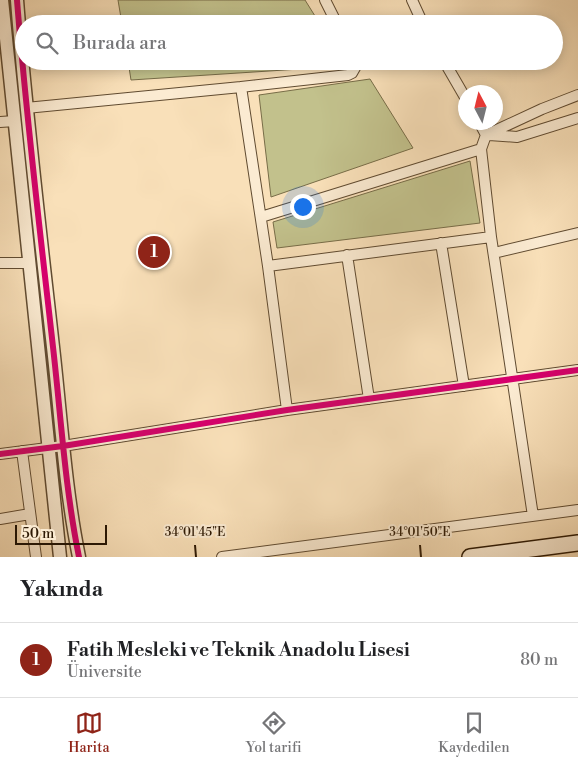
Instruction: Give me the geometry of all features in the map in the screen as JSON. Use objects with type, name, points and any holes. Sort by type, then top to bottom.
[{"type":"main road","points":[[470,557],[578,543]]},
{"type":"street","points":[[2,0],[60,557]]},
{"type":"street","points":[[17,0],[18,15]]},
{"type":"street","points":[[325,0],[332,15]]},
{"type":"street","points":[[412,0],[419,15]]},
{"type":"street","points":[[23,70],[69,500],[79,557]]},
{"type":"street","points":[[26,108],[348,75],[354,70]]},
{"type":"street","points":[[449,70],[458,85]]},
{"type":"street","points":[[241,87],[261,216],[287,410]]},
{"type":"street","points":[[533,516],[494,253],[481,149],[486,135],[542,109],[578,95]]},
{"type":"street","points":[[486,135],[517,137],[578,118]]},
{"type":"street","points":[[0,122],[15,121]]},
{"type":"street","points":[[483,130],[486,135]]},
{"type":"street","points":[[261,216],[481,149]]},
{"type":"street","points":[[494,253],[578,233]]},
{"type":"street","points":[[268,266],[492,237]]},
{"type":"street","points":[[441,243],[464,386]]},
{"type":"street","points":[[347,255],[369,399]]},
{"type":"street","points":[[0,263],[30,262]]},
{"type":"street","points":[[0,454],[63,446],[287,410],[578,370]]},
{"type":"street","points":[[22,451],[36,557]]},
{"type":"street","points":[[222,557],[578,510]]},
{"type":"street","points":[[0,519],[30,514]]},
{"type":"shaded area","points":[[118,0],[305,0],[314,15],[120,15]]},
{"type":"shaded area","points":[[129,70],[285,70],[131,80]]},
{"type":"shaded area","points":[[370,79],[413,148],[271,197],[259,95]]},
{"type":"shaded area","points":[[470,161],[480,223],[277,248],[273,222]]},
{"type":"cycle path","points":[[17,0],[18,15]]},
{"type":"cycle path","points":[[23,70],[70,505],[79,557]]},
{"type":"cycle path","points":[[0,454],[63,446],[287,410],[578,370]]},
{"type":"place","name":"Fatih Mesleki ve Teknik Anadolu Lisesi","points":[[154,252]]}]
